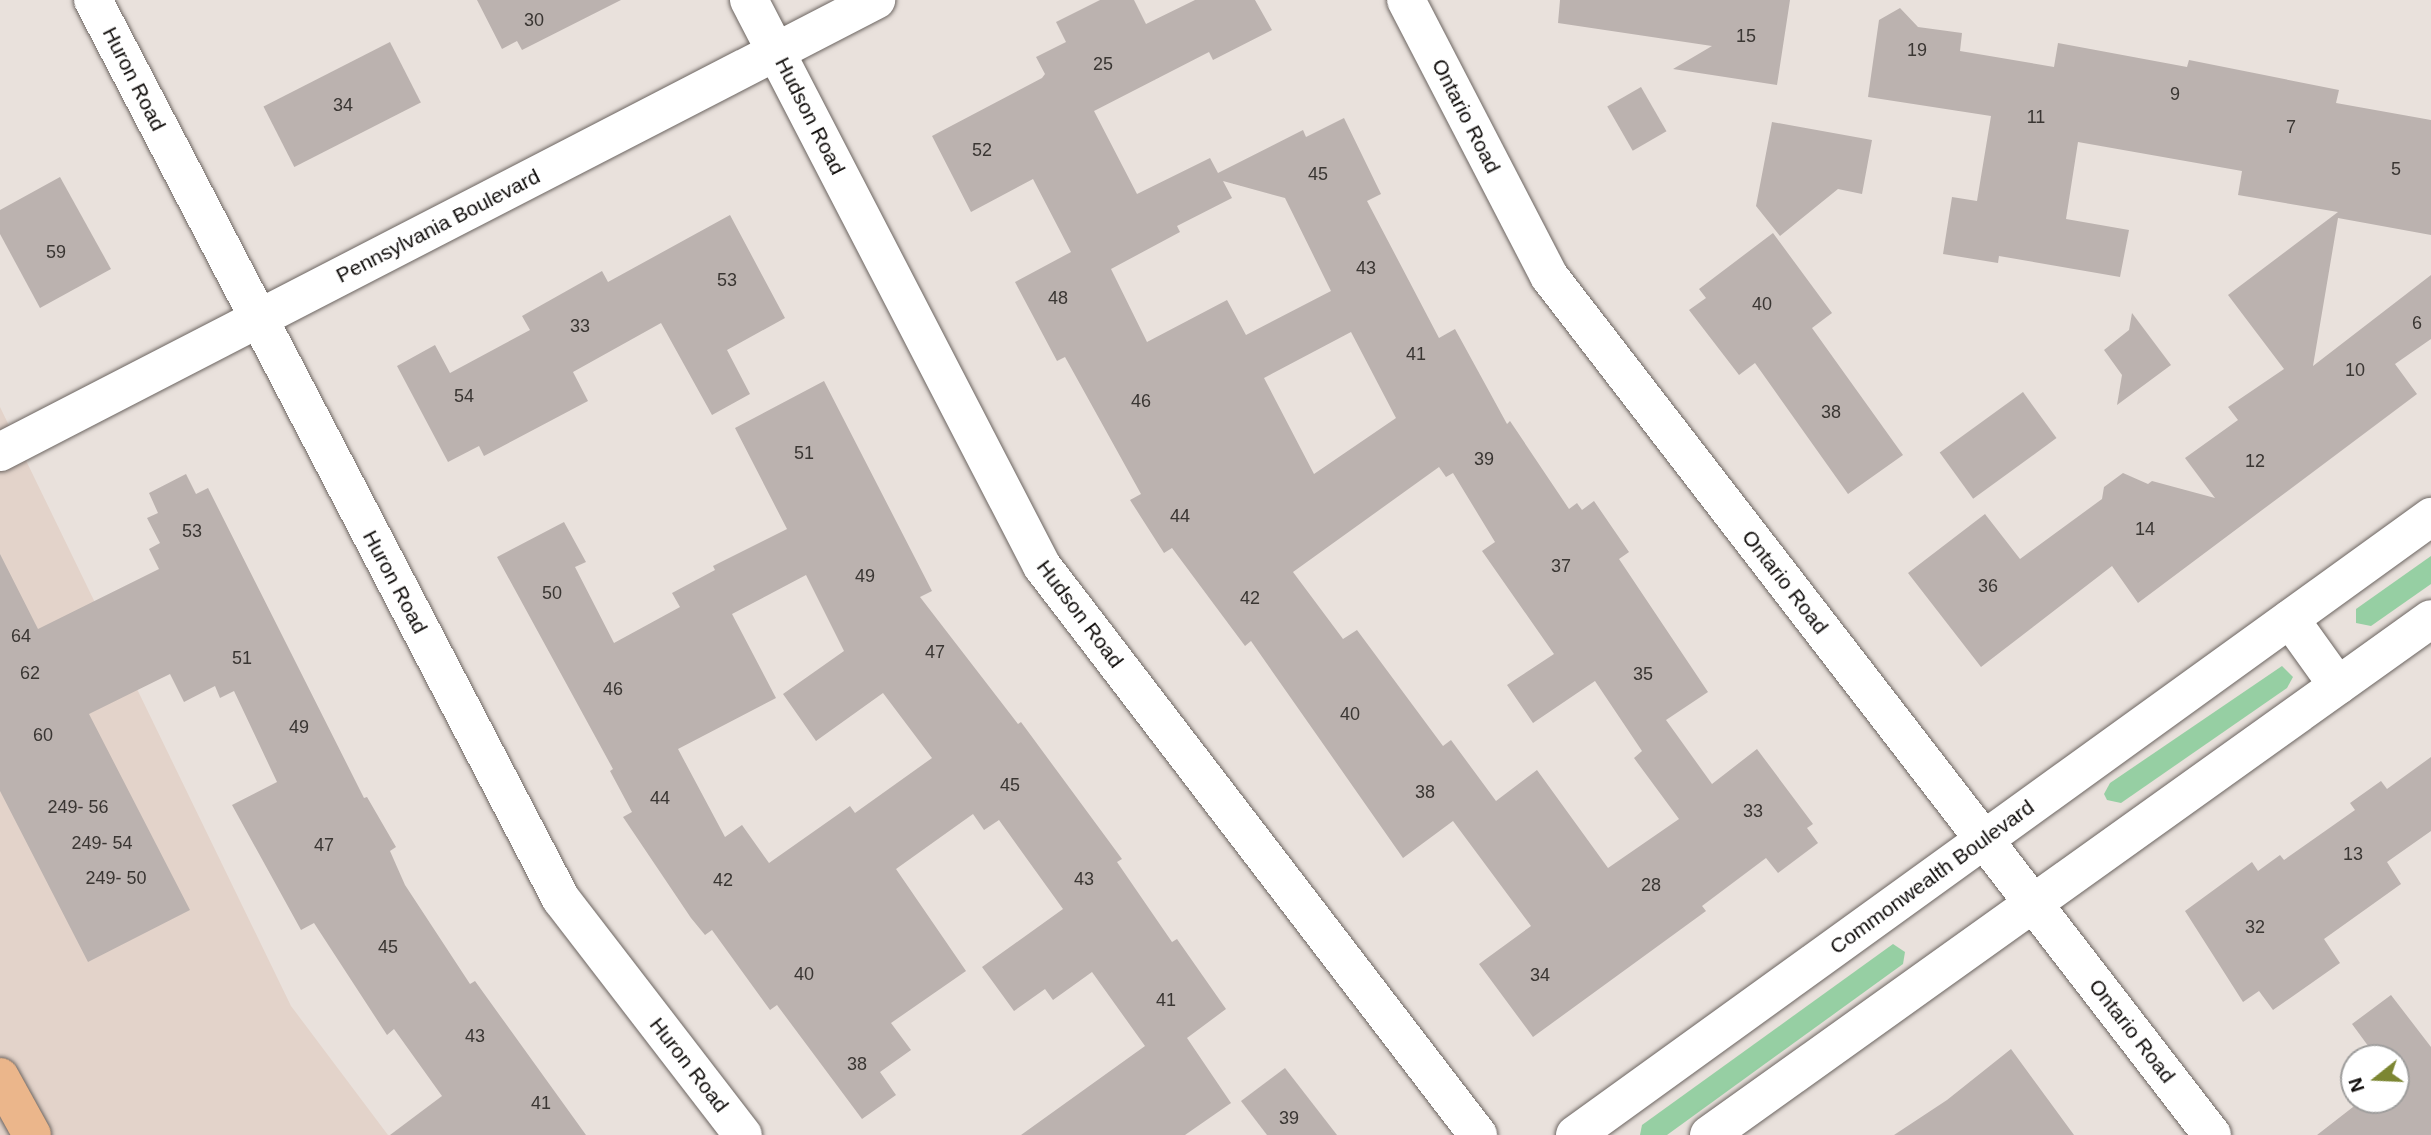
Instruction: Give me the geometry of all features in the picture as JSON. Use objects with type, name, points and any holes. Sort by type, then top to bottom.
[{"type":"main road","points":[[0,1077],[32,1135]]},
{"type":"street","name":"Huron Road","points":[[93,0],[561,899],[743,1135]]},
{"type":"street","name":"Hudson Road","points":[[750,0],[1042,566],[1478,1135]]},
{"type":"street","name":"Pennsylvania Boulevard","points":[[0,452],[876,0]]},
{"type":"street","name":"Ontario Road","points":[[1406,0],[1549,276],[2212,1135]]},
{"type":"street","name":"Commonwealth Boulevard","points":[[1575,1135],[2431,517]]},
{"type":"street","points":[[2290,619],[2338,685]]},
{"type":"street","points":[[1709,1135],[2431,619]]},
{"type":"shaded area","points":[[0,407],[291,1006],[388,1135],[0,1135]]},
{"type":"green space","points":[[2431,556],[2431,584],[2371,626],[2356,623],[2356,609]]},
{"type":"green space","points":[[2282,666],[2293,677],[2287,688],[2121,803],[2107,800],[2104,794],[2110,783]]},
{"type":"green space","points":[[1893,944],[1905,952],[1903,964],[1667,1135],[1640,1135],[1642,1125]]},
{"type":"building","points":[[477,0],[621,0],[522,50],[517,41],[502,49]]},
{"type":"building","points":[[1100,0],[1134,0],[1146,24],[1195,0],[1255,0],[1272,30],[1213,60],[1209,52],[1094,111],[1137,194],[1210,158],[1218,173],[1303,130],[1306,137],[1344,118],[1381,194],[1367,201],[1439,338],[1455,329],[1507,424],[1510,421],[1569,509],[1577,503],[1582,510],[1594,501],[1629,552],[1619,559],[1708,692],[1666,720],[1712,784],[1757,749],[1813,824],[1807,828],[1818,843],[1778,873],[1766,858],[1702,906],[1706,911],[1533,1037],[1479,964],[1531,926],[1453,821],[1403,858],[1251,641],[1245,646],[1172,548],[1164,553],[1130,500],[1141,494],[1065,357],[1057,361],[1015,282],[1071,252],[1033,179],[971,212],[932,136],[1042,78],[1045,74],[1036,57],[1066,42],[1056,22]],"holes":[[[1223,181],[1285,198],[1331,291],[1246,335],[1227,300],[1147,342],[1111,269],[1180,232],[1177,226],[1232,198]],[[1351,332],[1396,418],[1314,474],[1264,378]],[[1439,467],[1446,477],[1453,473],[1495,542],[1482,551],[1554,654],[1507,685],[1533,723],[1595,681],[1642,751],[1634,758],[1679,819],[1608,868],[1537,770],[1496,801],[1451,740],[1443,746],[1357,630],[1343,639],[1293,572]]]},
{"type":"building","points":[[1560,0],[1790,0],[1777,85],[1673,69],[1712,46],[1558,23]]},
{"type":"building","points":[[1900,8],[1918,27],[1962,33],[1960,51],[2054,67],[2058,43],[2187,67],[2189,60],[2339,90],[2336,103],[2431,120],[2431,235],[2338,218],[2313,366],[2431,275],[2431,339],[2395,364],[2417,394],[2138,603],[2112,566],[1981,667],[1908,573],[1985,514],[2020,559],[2102,499],[2104,487],[2123,473],[2148,484],[2152,481],[2215,498],[2185,458],[2238,420],[2228,407],[2284,369],[2228,295],[2338,212],[2238,195],[2242,171],[2078,142],[2066,219],[2129,230],[2120,277],[1999,256],[1998,263],[1943,254],[1952,197],[1977,201],[1991,116],[1868,97],[1879,20]]},
{"type":"building","points":[[390,42],[421,103],[294,167],[263,106]]},
{"type":"building","points":[[1641,87],[1666,131],[1633,151],[1607,106]]},
{"type":"building","points":[[1772,122],[1872,140],[1862,194],[1838,189],[1780,236],[1756,206]]},
{"type":"building","points":[[60,177],[111,269],[40,308],[0,234],[0,210]]},
{"type":"building","points":[[730,215],[785,318],[727,350],[750,394],[712,415],[661,323],[573,372],[588,401],[484,456],[479,446],[448,462],[397,366],[435,345],[450,373],[530,330],[522,316],[602,271],[608,282]]},
{"type":"building","points":[[1773,233],[1832,313],[1812,328],[1903,455],[1848,494],[1755,363],[1739,375],[1689,310],[1706,298],[1699,289]]},
{"type":"building","points":[[2132,313],[2171,365],[2117,405],[2122,375],[2104,350],[2129,330]]},
{"type":"building","points":[[824,381],[932,591],[920,597],[1018,724],[1021,722],[1122,859],[1117,862],[1172,942],[1177,939],[1226,1009],[1187,1038],[1231,1103],[1185,1135],[1021,1135],[1145,1046],[1092,972],[1053,1000],[1045,989],[1014,1011],[982,967],[1063,909],[999,820],[984,830],[973,814],[896,869],[966,971],[891,1023],[911,1050],[880,1072],[896,1095],[862,1119],[777,1005],[770,1010],[712,930],[705,935],[691,918],[623,817],[632,812],[610,771],[613,769],[497,557],[564,522],[586,562],[575,567],[614,643],[680,607],[672,593],[715,570],[713,566],[787,529],[735,428]],"holes":[[[806,575],[844,651],[783,694],[816,741],[883,693],[932,758],[855,813],[850,806],[769,863],[742,825],[725,837],[678,749],[776,698],[732,614]]]},
{"type":"building","points":[[2023,392],[2057,438],[1973,499],[1940,453]]},
{"type":"building","points":[[186,474],[196,494],[208,488],[364,798],[367,797],[396,847],[390,851],[405,885],[470,984],[475,981],[586,1135],[390,1135],[442,1096],[394,1029],[387,1035],[314,923],[301,930],[232,805],[277,782],[234,691],[220,698],[215,686],[184,702],[170,674],[89,714],[190,910],[88,962],[0,791],[0,554],[38,629],[159,569],[149,549],[160,543],[147,518],[158,513],[149,493]]},
{"type":"building","points":[[2431,757],[2431,831],[2387,862],[2401,884],[2324,939],[2340,963],[2273,1010],[2259,991],[2243,1002],[2185,911],[2252,862],[2258,871],[2280,855],[2284,860],[2355,810],[2350,803],[2381,781],[2387,789]]},
{"type":"building","points":[[2391,995],[2431,1047],[2431,1135],[2317,1135],[2344,1114],[2410,1114],[2410,1044],[2367,1044],[2352,1024]]},
{"type":"building","points":[[2011,1049],[2074,1135],[1894,1135],[1947,1100]]},
{"type":"building","points":[[1285,1068],[1337,1135],[1267,1135],[1241,1101]]}]
